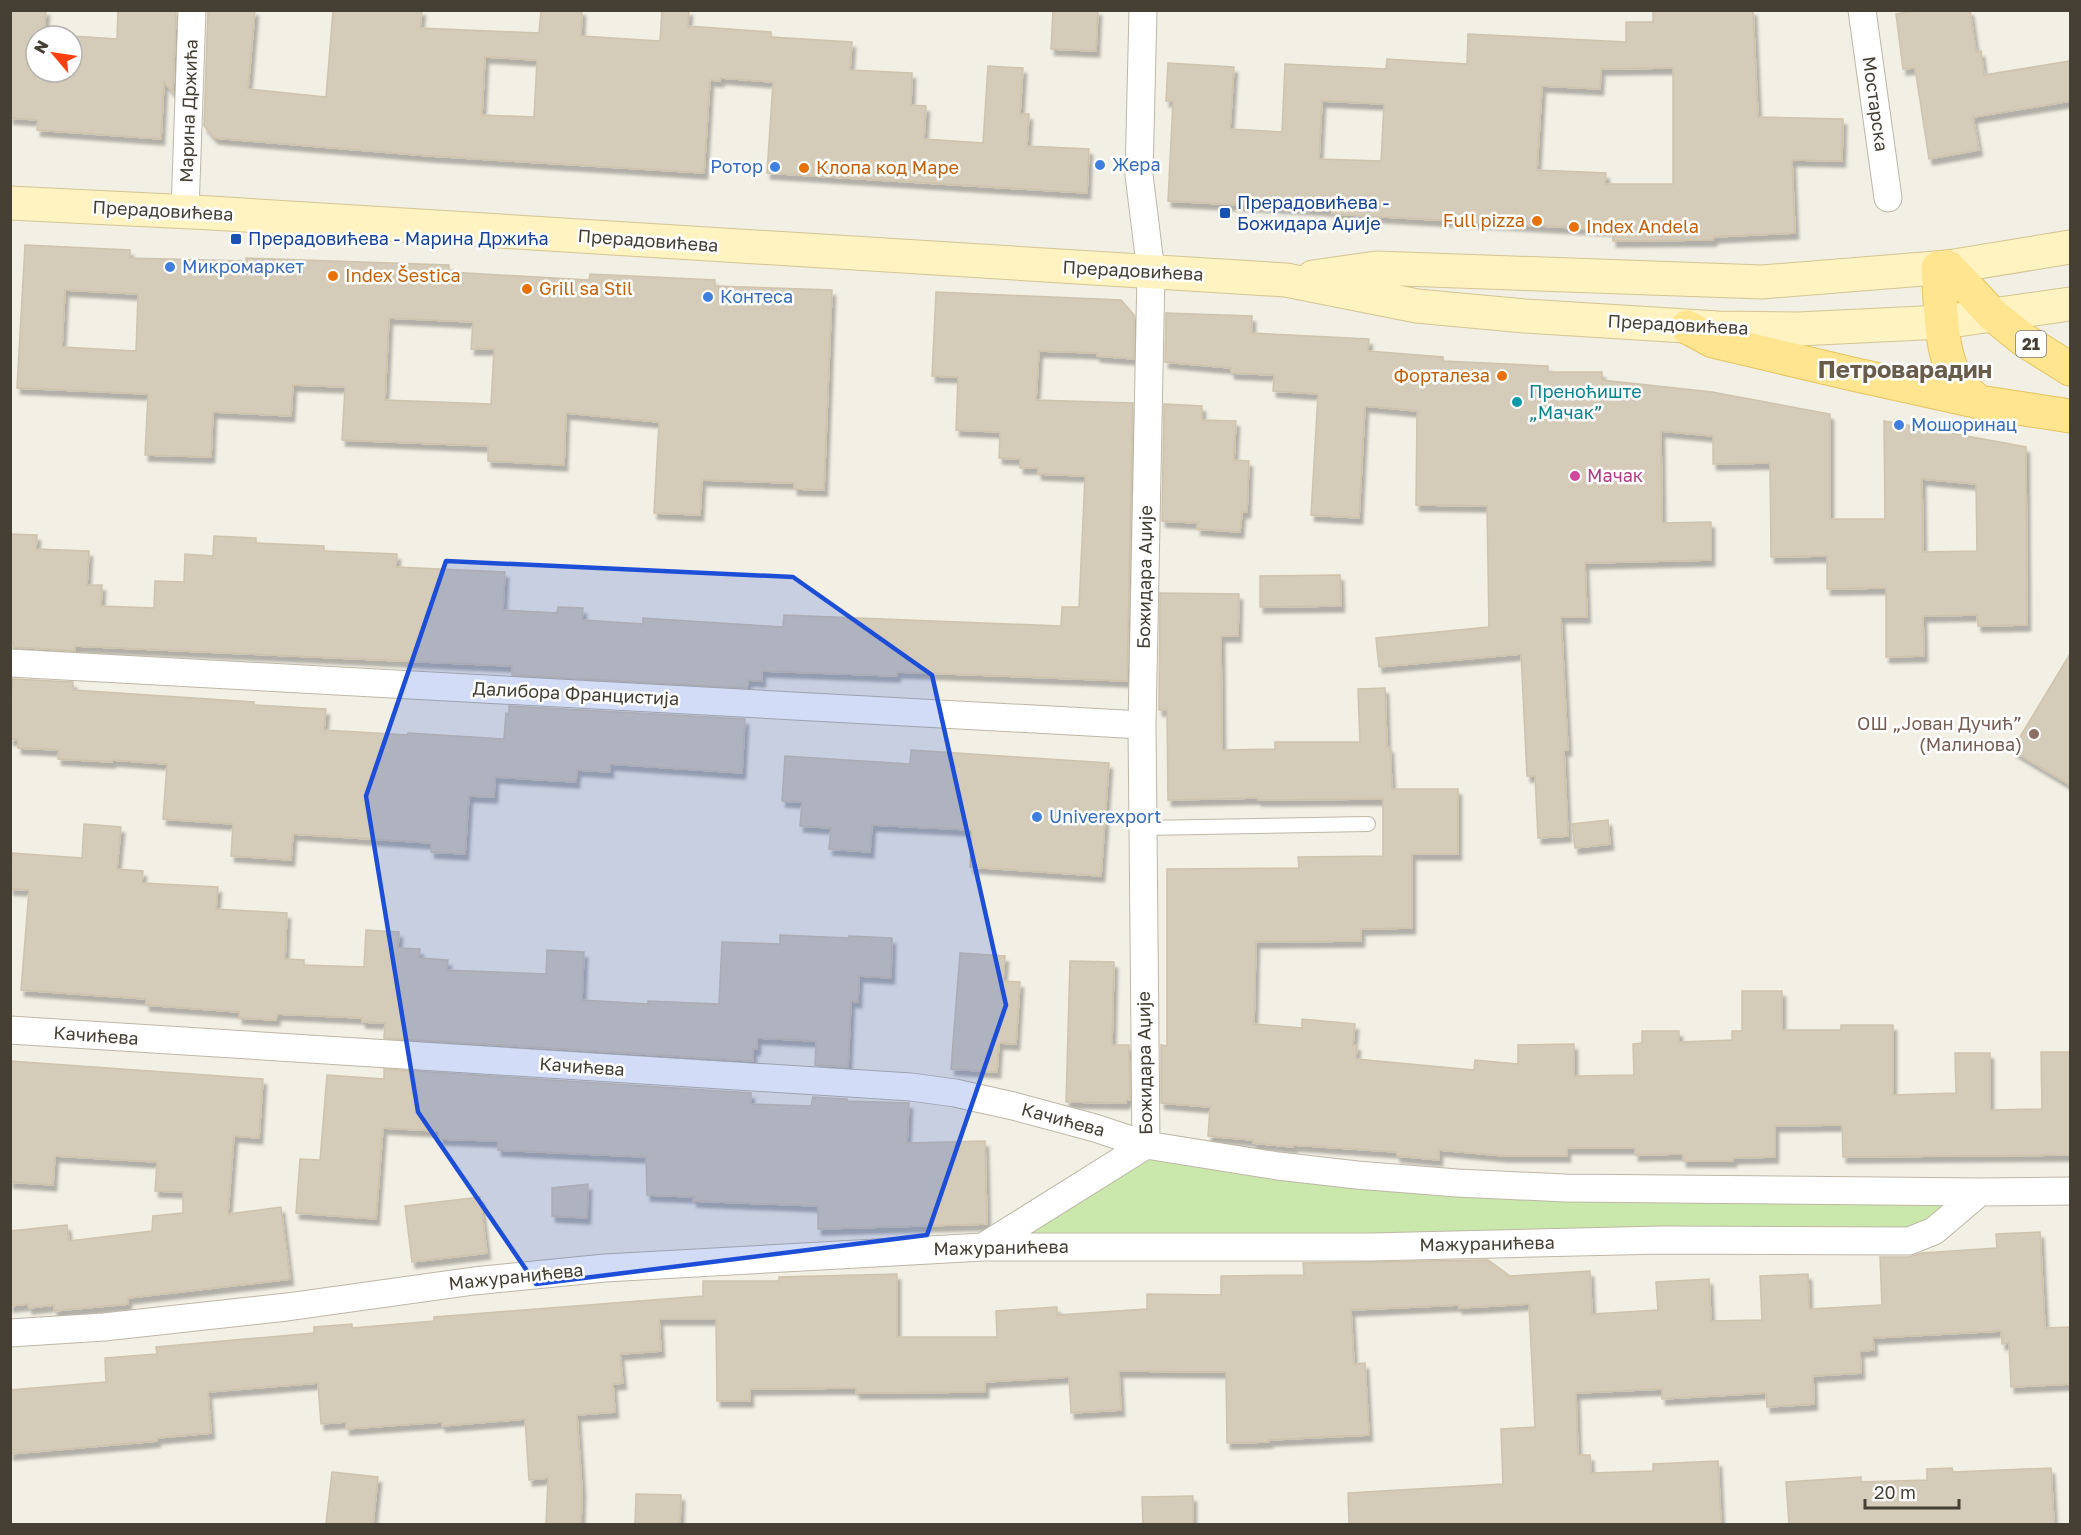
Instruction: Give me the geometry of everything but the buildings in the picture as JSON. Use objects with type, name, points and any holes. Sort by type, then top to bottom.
[{"type":"main road","name":"Прерадовићева","points":[[10,203],[185,211],[1286,280],[1417,306],[1687,327],[1798,329],[1943,322],[2070,304]]},
{"type":"main road","name":"Прерадовићева","points":[[1286,280],[1376,268],[1762,282],[1943,268],[2070,247]]},
{"type":"main road","name":"21","points":[[1943,268],[1993,315],[2024,340],[2070,369]]},
{"type":"main road","points":[[1943,268],[1943,322],[1947,354],[1952,370],[1961,386],[1979,402]]},
{"type":"main road","points":[[1687,327],[1713,340],[1979,402],[2070,416]]},
{"type":"street","name":"Марина Држића","points":[[185,211],[192,10]]},
{"type":"street","name":"Божидара Аџије","points":[[1143,10],[1139,175],[1151,272],[1142,725],[1146,1144]]},
{"type":"street","name":"Мостарска","points":[[1862,10],[1888,198]]},
{"type":"street","name":"Далибора Францистија","points":[[10,663],[1142,725]]},
{"type":"street","name":"Качићева","points":[[10,1030],[900,1086],[955,1093],[1013,1106],[1146,1144]]},
{"type":"street","points":[[983,1246],[1146,1144],[1278,1166],[1457,1183],[1565,1188],[2070,1191]]},
{"type":"street","name":"Мажуранићева","points":[[10,1334],[104,1327],[264,1310],[474,1281],[593,1269],[983,1246],[1371,1247],[1662,1240],[1902,1241],[1934,1231],[1980,1192]]},
{"type":"lane","points":[[1143,828],[1368,824]]},
{"type":"highlighted area","points":[[446,561],[793,577],[932,675],[1006,1005],[927,1235],[536,1284],[418,1112],[366,796]]},
{"type":"green space","points":[[1147,1150],[1278,1172],[1965,1198],[1923,1230],[1005,1240]]},
{"type":"place","name":"Жера","points":[[1100,165]]},
{"type":"place","name":"Ротор","points":[[775,167]]},
{"type":"place","name":"Клопа код Маре","points":[[804,168]]},
{"type":"place","name":"Прерадовићева - Божидара Аџије","points":[[1225,213]]},
{"type":"place","name":"Full pizza","points":[[1537,221]]},
{"type":"place","name":"Index Andela","points":[[1574,227]]},
{"type":"place","name":"Прерадовићева - Марина Држића","points":[[236,239]]},
{"type":"place","name":"Микромаркет","points":[[170,267]]},
{"type":"place","name":"Index Šestica","points":[[333,276]]},
{"type":"place","name":"Grill sa Stil","points":[[527,289]]},
{"type":"place","name":"Контеса","points":[[708,297]]},
{"type":"place","name":"Форталеза","points":[[1502,376]]},
{"type":"place","name":"Преноћиште „Мачак”","points":[[1517,402]]},
{"type":"place","name":"Мошоринац","points":[[1899,425]]},
{"type":"place","name":"Мачак","points":[[1575,476]]},
{"type":"place","name":"ОШ „Јован Дучић” (Малинова)","points":[[2034,734]]},
{"type":"place","name":"Univerexport","points":[[1037,817]]},
{"type":"district","name":"Петроварадин","points":[[1905,370]]}]
